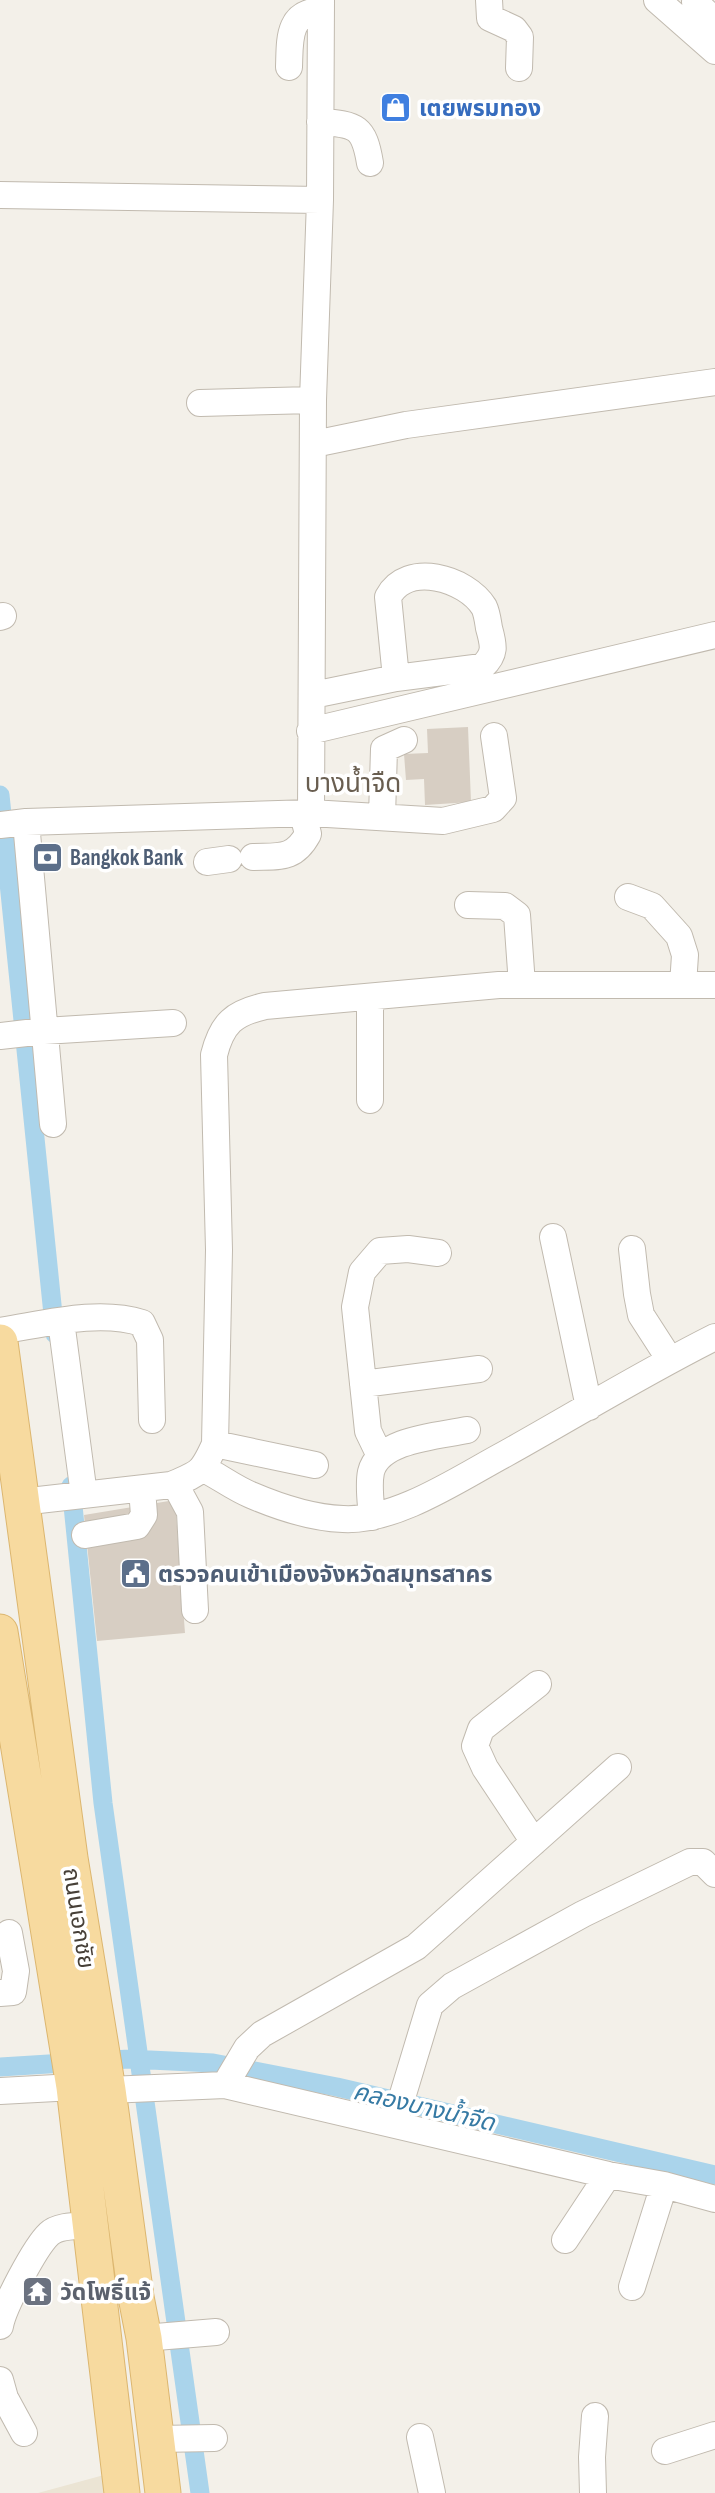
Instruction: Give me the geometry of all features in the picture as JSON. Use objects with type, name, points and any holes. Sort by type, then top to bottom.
[{"type":"main road","name":"ถนนเอกชัย","points":[[36,1328],[30,1501],[70,1858],[79,2018]]},
{"type":"main road","name":"ถนนเอกชัย","points":[[0,1632],[48,1926],[79,2018],[96,2082],[136,2297],[182,2335],[192,2439],[163,2493]]},
{"type":"main road","name":"ถนนเอกชัย","points":[[96,2082],[91,2225],[122,2493]]},
{"type":"street","points":[[489,0],[490,18],[514,29],[520,37],[519,68]]},
{"type":"street","points":[[657,0],[715,51]]},
{"type":"street","points":[[698,1],[715,21]]},
{"type":"street","points":[[289,67],[292,29],[298,18],[321,5]]},
{"type":"street","points":[[230,859],[284,856],[301,848],[308,834],[313,695],[313,400],[320,200],[321,5]]},
{"type":"street","points":[[320,122],[342,124],[359,131],[366,139],[370,163]]},
{"type":"street","points":[[0,195],[320,200]]},
{"type":"street","points":[[314,444],[406,425],[715,382]]},
{"type":"street","points":[[200,402],[313,400]]},
{"type":"street","points":[[313,695],[396,678],[482,667],[491,659],[495,649],[484,608],[455,583],[436,576],[408,580],[393,587],[388,597],[396,678]]},
{"type":"street","points":[[310,731],[715,635]]},
{"type":"street","points":[[52,1124],[14,824],[307,813],[443,821],[493,809],[503,798],[494,736]]},
{"type":"street","points":[[382,817],[384,750],[404,740]]},
{"type":"street","points":[[628,897],[652,906],[678,936],[685,955],[683,985]]},
{"type":"street","points":[[468,905],[505,906],[517,915],[522,985]]},
{"type":"street","points":[[30,1501],[171,1485],[204,1469],[215,1444],[219,1250],[214,1055],[218,1039],[235,1016],[246,1010],[265,1006],[522,985],[715,985]]},
{"type":"street","points":[[370,997],[370,1100]]},
{"type":"street","points":[[0,1036],[173,1023]]},
{"type":"street","points":[[554,1237],[589,1407]]},
{"type":"street","points":[[380,1456],[368,1432],[355,1307],[362,1272],[380,1251],[408,1249],[438,1253]]},
{"type":"street","points":[[632,1249],[641,1315],[670,1360]]},
{"type":"street","points":[[0,1331],[123,1317],[142,1323],[150,1340],[152,1420]]},
{"type":"street","points":[[36,1328],[75,1439],[74,1496]]},
{"type":"street","points":[[204,1469],[250,1495],[307,1514],[345,1520],[372,1517],[429,1495],[715,1337]]},
{"type":"street","points":[[363,1384],[479,1369]]},
{"type":"street","points":[[372,1517],[371,1472],[380,1456],[405,1443],[467,1430]]},
{"type":"street","points":[[215,1444],[315,1465]]},
{"type":"street","points":[[171,1485],[177,1488],[190,1512],[195,1610]]},
{"type":"street","points":[[85,1535],[137,1526],[144,1515],[142,1489]]},
{"type":"street","points":[[534,1842],[485,1768],[475,1746],[481,1729],[538,1684]]},
{"type":"street","points":[[227,2079],[247,2048],[261,2034],[416,1947],[618,1767]]},
{"type":"street","points":[[395,2120],[430,2005],[452,1986],[583,1914],[690,1862],[703,1862],[715,1874]]},
{"type":"street","points":[[0,1993],[13,1992],[16,1971],[5,1934],[48,1926]]},
{"type":"street","points":[[0,2091],[96,2082],[147,2088],[227,2079],[608,2175],[664,2185],[715,2199]]},
{"type":"street","points":[[565,2240],[608,2175]]},
{"type":"street","points":[[632,2287],[664,2185]]},
{"type":"street","points":[[0,2326],[2,2314],[49,2233],[67,2227],[91,2225]]},
{"type":"street","points":[[0,2379],[5,2398],[24,2433]]},
{"type":"street","points":[[593,2493],[594,2416]]},
{"type":"street","points":[[665,2451],[715,2435]]},
{"type":"street","points":[[421,2437],[432,2493]]},
{"type":"shaded area","points":[[104,2475],[106,2493],[38,2493]]},
{"type":"building","points":[[468,727],[471,802],[425,805],[424,779],[406,780],[404,754],[428,753],[427,729]]},
{"type":"building","name":"ตรวจคนเข้าเมืองจังหวัดสมุทรสาคร","points":[[175,1500],[185,1633],[97,1641],[84,1515]]},
{"type":"waterway","points":[[0,795],[55,1334]]},
{"type":"waterway","points":[[71,1486],[103,1803],[200,2493]]},
{"type":"waterway","name":"คลองบางน้ำจืด","points":[[0,2067],[129,2059],[213,2063],[337,2087],[715,2175]]},
{"type":"place","name":"เตยพรมทอง","points":[[396,108]]},
{"type":"place","name":"Bangkok Bank","points":[[47,857]]},
{"type":"place","name":"ตรวจคนเข้าเมืองจังหวัดสมุทรสาคร","points":[[135,1574]]},
{"type":"place","name":"วัดโพธิ์แจ้","points":[[37,2292]]},
{"type":"district","name":"บางน้ำจืด","points":[[353,783]]}]
